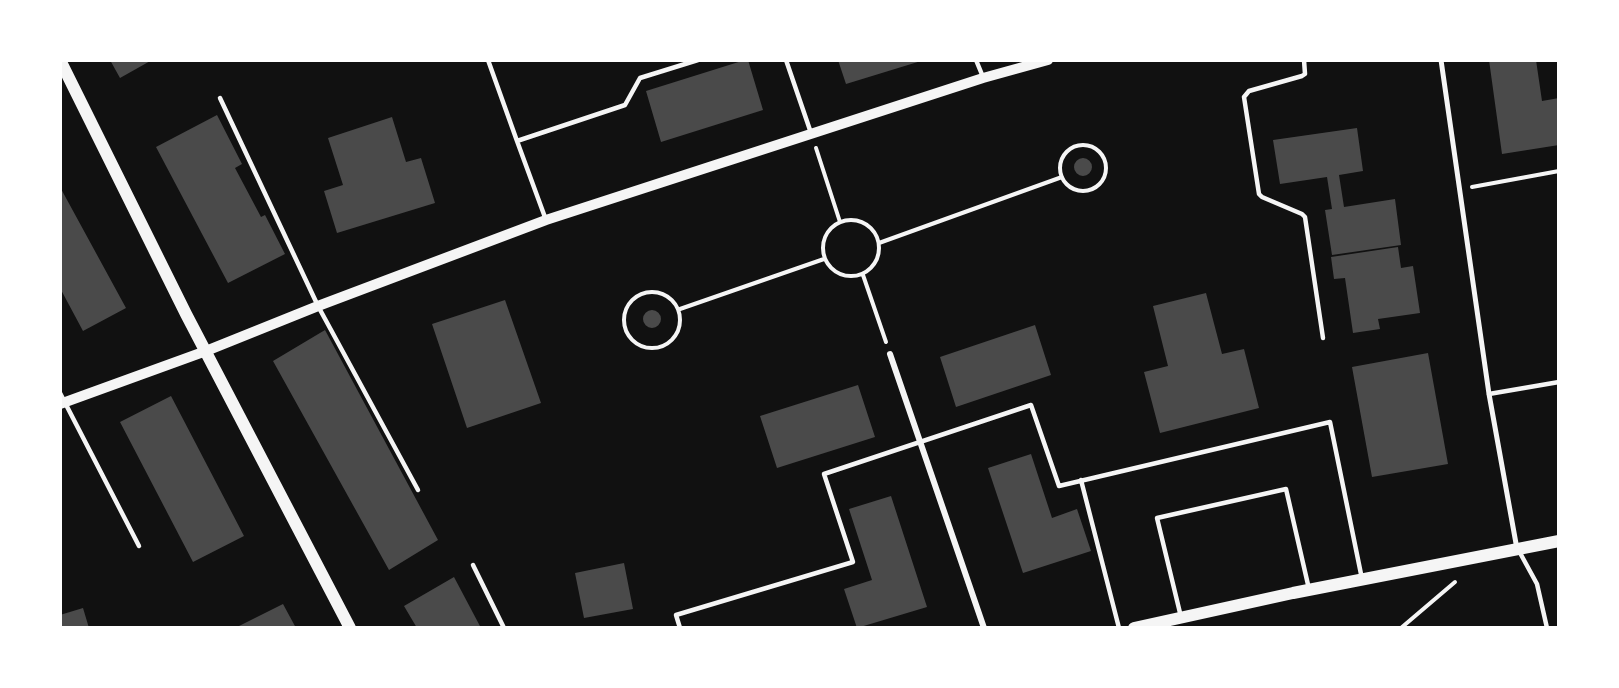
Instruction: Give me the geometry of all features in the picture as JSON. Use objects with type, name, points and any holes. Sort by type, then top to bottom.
[{"type":"main road","points":[[60,60],[206,351],[351,628]]},
{"type":"main road","points":[[1134,628],[1362,579],[1559,541]]},
{"type":"street","points":[[62,400],[206,351],[546,220],[983,78],[1048,60]]},
{"type":"street","points":[[1441,60],[1489,394],[1517,549]]},
{"type":"street","points":[[890,354],[984,628]]},
{"type":"lane","points":[[488,60],[546,220]]},
{"type":"lane","points":[[517,141],[625,105],[640,78],[698,60]]},
{"type":"lane","points":[[786,60],[811,133]]},
{"type":"lane","points":[[976,60],[983,78]]},
{"type":"lane","points":[[1304,60],[1305,74],[1302,76],[1249,91],[1244,97],[1259,194],[1302,213],[1305,217],[1323,338]]},
{"type":"lane","points":[[220,98],[318,306],[418,490]]},
{"type":"lane","points":[[1489,394],[1559,382]]},
{"type":"lane","points":[[62,400],[139,546]]},
{"type":"lane","points":[[680,628],[676,615],[853,562],[824,474],[1031,405],[1059,486],[1330,422],[1362,579]]},
{"type":"lane","points":[[1081,480],[1119,628]]},
{"type":"lane","points":[[1181,617],[1158,518],[1286,489],[1309,590]]},
{"type":"lane","points":[[1517,549],[1537,584],[1547,628]]},
{"type":"lane","points":[[473,565],[504,628]]},
{"type":"path","points":[[811,133],[840,222]]},
{"type":"path","points":[[1080,145],[1089,146],[1096,149],[1104,158],[1106,169],[1104,177],[1096,187],[1082,191],[1075,189],[1068,186],[1062,177],[1060,167],[1062,159],[1073,148],[1080,145]]},
{"type":"path","points":[[1472,187],[1559,171]]},
{"type":"path","points":[[879,243],[1062,177]]},
{"type":"path","points":[[855,220],[864,223],[875,233],[879,243],[878,256],[875,264],[863,275],[851,277],[842,275],[834,271],[824,259],[822,249],[824,239],[828,230],[840,222],[855,220]]},
{"type":"path","points":[[680,309],[824,259]]},
{"type":"path","points":[[863,275],[890,354]]},
{"type":"path","points":[[647,292],[666,295],[680,309],[680,328],[670,342],[662,346],[653,348],[636,343],[626,329],[625,311],[638,296],[647,292]]},
{"type":"path","points":[[1401,628],[1453,582],[1462,581]]},
{"type":"building","points":[[110,60],[152,60],[120,78]]},
{"type":"building","points":[[748,60],[763,110],[661,142],[646,91]]},
{"type":"building","points":[[838,60],[921,60],[921,61],[846,84]]},
{"type":"building","points":[[1489,60],[1536,60],[1542,101],[1559,98],[1559,145],[1502,154]]},
{"type":"building","points":[[217,115],[242,164],[235,168],[261,217],[265,215],[285,254],[228,283],[156,147]]},
{"type":"building","points":[[392,117],[406,162],[421,158],[435,203],[337,233],[324,191],[343,185],[328,138]]},
{"type":"building","points":[[1357,128],[1363,171],[1339,175],[1344,207],[1395,199],[1401,245],[1332,255],[1325,210],[1332,209],[1327,177],[1280,184],[1273,140]]},
{"type":"building","points":[[1079,158],[1087,158],[1092,163],[1090,174],[1079,176],[1074,171],[1074,163]]},
{"type":"building","points":[[60,187],[126,308],[83,331],[60,288]]},
{"type":"building","points":[[1398,247],[1401,268],[1413,266],[1420,313],[1378,319],[1380,329],[1353,333],[1345,278],[1334,279],[1331,257]]},
{"type":"building","points":[[1206,293],[1222,354],[1244,349],[1259,408],[1160,433],[1144,372],[1168,366],[1153,306]]},
{"type":"building","points":[[505,300],[541,403],[467,428],[432,324]]},
{"type":"building","points":[[652,310],[658,313],[661,319],[658,325],[652,328],[646,325],[643,319],[646,313]]},
{"type":"building","points":[[1035,325],[1051,375],[956,407],[940,357]]},
{"type":"building","points":[[325,330],[438,540],[389,570],[273,361]]},
{"type":"building","points":[[1428,353],[1448,464],[1372,477],[1352,367]]},
{"type":"building","points":[[858,385],[875,437],[777,468],[760,416]]},
{"type":"building","points":[[171,396],[244,536],[193,562],[120,422]]},
{"type":"building","points":[[1031,454],[1052,518],[1077,509],[1091,551],[1023,573],[988,468]]},
{"type":"building","points":[[891,496],[927,607],[857,628],[844,589],[872,580],[849,509]]},
{"type":"building","points":[[624,563],[633,609],[584,618],[575,573]]},
{"type":"building","points":[[454,577],[481,628],[417,628],[404,606]]},
{"type":"building","points":[[283,604],[296,628],[235,628]]},
{"type":"building","points":[[83,608],[89,628],[60,628],[60,615]]}]
